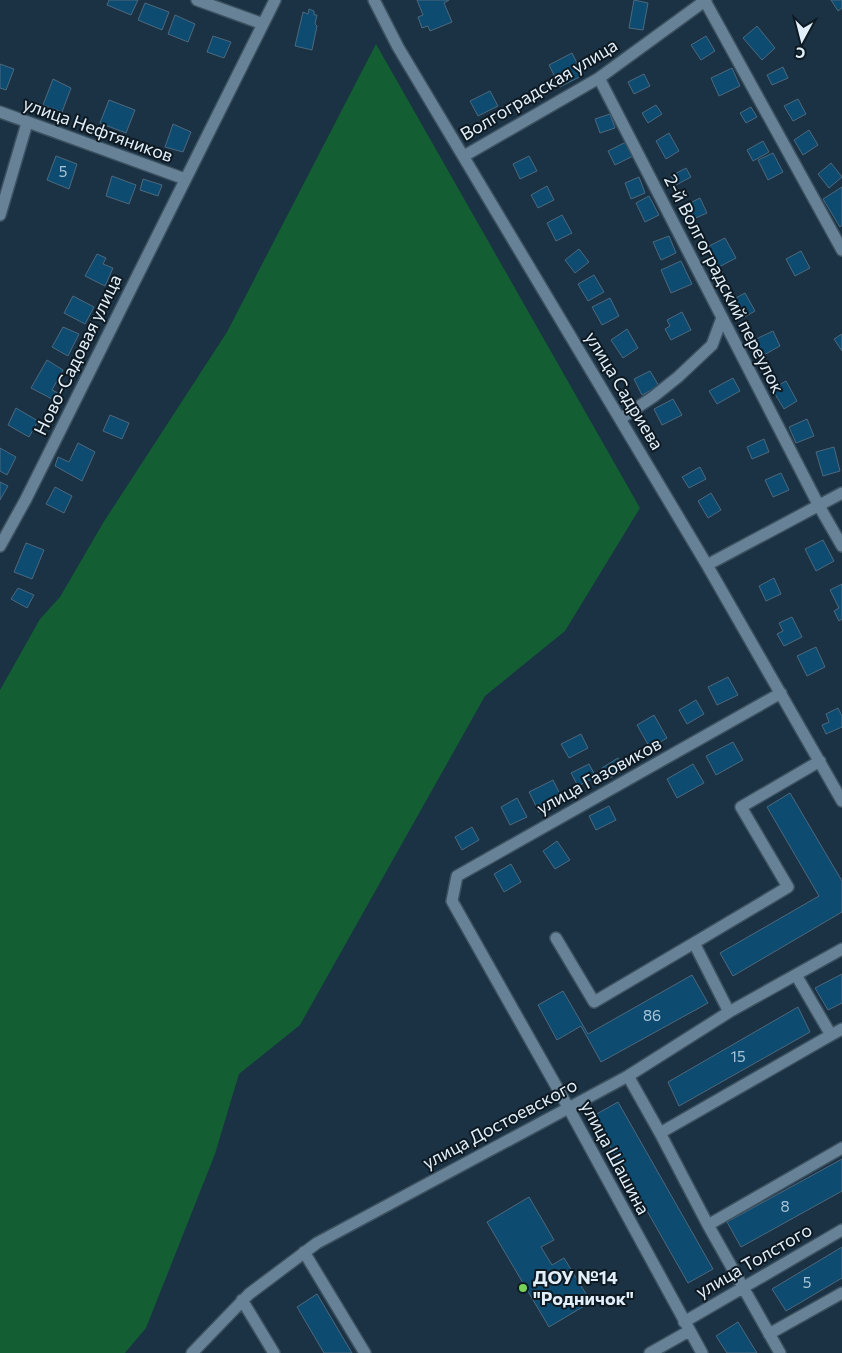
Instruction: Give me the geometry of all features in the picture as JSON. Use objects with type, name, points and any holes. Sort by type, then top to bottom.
[{"type":"street","points":[[197,0],[263,24]]},
{"type":"street","name":"Ново-Садовая улица","points":[[0,546],[30,490],[275,0]]},
{"type":"street","name":"улица Садриева","points":[[374,0],[398,47],[707,564],[842,801]]},
{"type":"street","points":[[705,0],[842,250]]},
{"type":"street","name":"Волгоградская улица","points":[[464,156],[599,78],[705,0]]},
{"type":"street","name":"2-й Волгоградский переулок","points":[[599,78],[819,506],[842,546]]},
{"type":"street","name":"улица Нефтяников","points":[[0,112],[185,179]]},
{"type":"street","points":[[0,215],[27,123]]},
{"type":"street","points":[[620,419],[653,397],[678,377],[712,345],[722,318]]},
{"type":"street","points":[[707,564],[842,493]]},
{"type":"street","name":"улица Газовиков","points":[[452,902],[457,876],[781,693]]},
{"type":"street","points":[[556,938],[594,1002],[788,887],[741,807],[820,761]]},
{"type":"street","name":"улица Шашина","points":[[452,902],[568,1107],[702,1353]]},
{"type":"street","points":[[694,943],[729,1012]]},
{"type":"street","name":"улица Достоевского","points":[[192,1353],[242,1300],[317,1243],[628,1076],[729,1012],[842,949]]},
{"type":"street","points":[[796,975],[831,1035]]},
{"type":"street","points":[[660,1133],[842,1029]]},
{"type":"street","points":[[628,1076],[708,1225],[780,1353]]},
{"type":"street","points":[[708,1225],[842,1148]]},
{"type":"street","name":"улица Толстого","points":[[650,1353],[744,1289],[842,1230]]},
{"type":"street","points":[[304,1252],[365,1353]]},
{"type":"street","points":[[769,1334],[842,1293]]},
{"type":"street","points":[[242,1300],[274,1353]]},
{"type":"green space","points":[[376,44],[640,508],[565,631],[485,696],[300,1025],[239,1074],[215,1154],[146,1328],[125,1353],[0,1353],[0,690],[40,619],[60,597],[103,523],[227,332]]},
{"type":"building","points":[[109,0],[138,0],[131,15],[107,5]]},
{"type":"building","points":[[417,0],[449,0],[444,3],[452,22],[430,31],[428,26],[422,28],[418,17],[423,15]]},
{"type":"building","points":[[634,0],[648,3],[643,30],[629,28]]},
{"type":"building","points":[[831,0],[842,0],[842,8],[838,11]]},
{"type":"building","points":[[145,3],[169,12],[162,30],[138,20]]},
{"type":"building","points":[[309,9],[314,11],[314,15],[317,15],[315,24],[317,26],[312,50],[295,46],[303,12],[308,14]]},
{"type":"building","points":[[175,15],[195,24],[188,42],[168,34]]},
{"type":"building","points":[[757,26],[775,48],[762,60],[743,38]]},
{"type":"building","points":[[213,36],[231,42],[224,58],[207,52]]},
{"type":"building","points":[[706,36],[715,51],[701,60],[691,45]]},
{"type":"building","points":[[572,53],[583,75],[560,87],[549,65]]},
{"type":"building","points":[[0,64],[14,69],[6,90],[0,88]]},
{"type":"building","points":[[783,67],[788,78],[772,85],[767,75]]},
{"type":"building","points":[[732,68],[740,86],[719,96],[711,78]]},
{"type":"building","points":[[644,74],[650,86],[634,94],[628,82]]},
{"type":"building","points":[[53,79],[71,88],[62,112],[43,105]]},
{"type":"building","points":[[490,91],[498,106],[478,116],[470,101]]},
{"type":"building","points":[[798,99],[806,114],[793,121],[784,106]]},
{"type":"building","points":[[109,100],[135,110],[126,133],[100,123]]},
{"type":"building","points":[[656,105],[662,114],[648,123],[642,113]]},
{"type":"building","points":[[751,107],[757,117],[746,123],[740,113]]},
{"type":"building","points":[[610,114],[615,128],[600,133],[595,119]]},
{"type":"building","points":[[173,124],[191,132],[183,152],[165,147]]},
{"type":"building","points":[[809,130],[818,145],[803,155],[794,140]]},
{"type":"building","points":[[669,133],[679,151],[666,159],[656,141]]},
{"type":"building","points":[[763,141],[769,152],[753,161],[747,150]]},
{"type":"building","points":[[626,142],[633,156],[615,165],[608,151]]},
{"type":"building","points":[[773,153],[783,172],[768,180],[758,160]]},
{"type":"building","points":[[56,156],[77,164],[69,189],[47,180]]},
{"type":"building","points":[[529,156],[537,171],[520,179],[513,164]]},
{"type":"building","points":[[831,163],[842,177],[829,188],[818,174]]},
{"type":"building","points":[[686,168],[691,177],[676,185],[671,176]]},
{"type":"building","points":[[112,176],[136,185],[129,204],[106,196]]},
{"type":"building","points":[[639,177],[645,193],[631,199],[625,183]]},
{"type":"building","points":[[143,179],[162,185],[158,196],[140,190]]},
{"type":"building","points":[[547,186],[554,200],[538,208],[531,195]]},
{"type":"building","points":[[842,187],[842,225],[840,227],[823,199]]},
{"type":"building","points":[[649,196],[659,215],[645,222],[636,203]]},
{"type":"building","points":[[700,198],[707,213],[691,220],[684,206]]},
{"type":"building","points":[[562,215],[572,233],[556,241],[547,223]]},
{"type":"building","points":[[669,236],[676,253],[661,260],[653,242]]},
{"type":"building","points":[[725,238],[736,258],[719,267],[709,246]]},
{"type":"building","points":[[579,249],[589,262],[575,273],[565,260]]},
{"type":"building","points":[[801,251],[810,268],[795,276],[786,259]]},
{"type":"building","points":[[97,254],[106,258],[103,264],[113,268],[105,286],[85,276]]},
{"type":"building","points":[[681,261],[692,284],[671,293],[661,270]]},
{"type":"building","points":[[594,275],[604,292],[588,301],[578,284]]},
{"type":"building","points":[[745,293],[755,311],[741,319],[730,301]]},
{"type":"building","points":[[73,296],[94,307],[85,324],[64,313]]},
{"type":"building","points":[[610,298],[619,316],[602,325],[592,307]]},
{"type":"building","points":[[682,312],[691,330],[671,340],[665,329],[670,326],[667,320]]},
{"type":"building","points":[[63,327],[79,334],[68,356],[52,347]]},
{"type":"building","points":[[627,329],[638,348],[623,358],[611,340]]},
{"type":"building","points":[[773,331],[780,346],[762,356],[754,340]]},
{"type":"building","points":[[842,334],[842,351],[834,339]]},
{"type":"building","points":[[47,360],[63,370],[52,390],[58,393],[54,400],[31,388]]},
{"type":"building","points":[[650,371],[659,386],[642,395],[634,379]]},
{"type":"building","points":[[733,378],[740,391],[717,404],[709,391]]},
{"type":"building","points":[[786,381],[797,401],[784,409],[772,389]]},
{"type":"building","points":[[673,399],[682,415],[662,425],[654,409]]},
{"type":"building","points":[[16,408],[38,421],[29,437],[8,425]]},
{"type":"building","points":[[110,415],[129,423],[122,439],[103,431]]},
{"type":"building","points":[[807,419],[814,436],[796,443],[789,427]]},
{"type":"building","points":[[764,439],[769,452],[752,459],[747,447]]},
{"type":"building","points":[[78,443],[95,452],[82,481],[55,466],[58,457],[69,462]]},
{"type":"building","points":[[834,447],[840,471],[823,476],[816,452]]},
{"type":"building","points":[[0,448],[16,457],[7,475],[0,471]]},
{"type":"building","points":[[700,467],[706,479],[689,488],[682,477]]},
{"type":"building","points":[[781,473],[789,490],[773,497],[765,480]]},
{"type":"building","points":[[0,482],[8,486],[0,500]]},
{"type":"building","points":[[55,487],[72,496],[64,513],[46,504]]},
{"type":"building","points":[[711,493],[721,510],[708,518],[698,501]]},
{"type":"building","points":[[823,540],[834,561],[816,571],[805,549]]},
{"type":"building","points":[[26,543],[44,550],[32,579],[14,572]]},
{"type":"building","points":[[774,578],[781,594],[766,601],[759,586]]},
{"type":"building","points":[[842,584],[842,619],[839,621],[834,611],[839,608],[830,590]]},
{"type":"building","points":[[18,588],[34,595],[27,608],[11,599]]},
{"type":"building","points":[[792,617],[802,637],[784,646],[777,634],[783,631],[779,623]]},
{"type":"building","points":[[816,647],[825,667],[807,676],[797,656]]},
{"type":"building","points":[[728,677],[738,695],[717,705],[708,687]]},
{"type":"building","points":[[696,700],[704,714],[687,724],[679,710]]},
{"type":"building","points":[[838,708],[842,716],[842,727],[826,734],[822,725],[829,722],[826,714]]},
{"type":"building","points":[[654,715],[667,738],[650,748],[637,725]]},
{"type":"building","points":[[581,734],[588,748],[569,758],[561,744]]},
{"type":"building","points":[[733,742],[743,760],[716,775],[706,756]]},
{"type":"building","points":[[618,758],[625,769],[608,779],[602,768]]},
{"type":"building","points":[[589,764],[596,777],[578,786],[571,773]]},
{"type":"building","points":[[693,764],[704,783],[677,798],[667,779]]},
{"type":"building","points":[[553,780],[561,796],[547,803],[549,808],[539,812],[529,792]]},
{"type":"building","points":[[790,793],[842,881],[842,912],[733,976],[720,953],[819,896],[767,807]]},
{"type":"building","points":[[517,798],[527,817],[510,825],[501,807]]},
{"type":"building","points":[[609,806],[616,820],[596,830],[589,816]]},
{"type":"building","points":[[472,827],[479,840],[462,850],[455,837]]},
{"type":"building","points":[[557,841],[570,860],[555,869],[543,851]]},
{"type":"building","points":[[511,864],[521,882],[504,892],[494,874]]},
{"type":"building","points":[[842,974],[842,1003],[828,1010],[815,988]]},
{"type":"building","points":[[692,975],[708,1003],[601,1062],[581,1026],[557,1040],[538,1005],[563,991],[588,1034]]},
{"type":"building","points":[[798,1007],[810,1032],[679,1106],[668,1082]]},
{"type":"building","points":[[618,1102],[713,1269],[688,1283],[593,1116]]},
{"type":"building","points":[[842,1159],[842,1191],[741,1247],[727,1222]]},
{"type":"building","points":[[529,1197],[554,1240],[541,1247],[552,1265],[564,1258],[591,1302],[549,1327],[487,1222]]},
{"type":"building","points":[[842,1247],[842,1278],[786,1311],[772,1289]]},
{"type":"building","points":[[317,1294],[352,1353],[324,1353],[297,1307]]},
{"type":"building","points":[[738,1322],[757,1353],[727,1353],[716,1336]]},
{"type":"place","name":"ДОУ №14 \"Родничок\"","points":[[523,1288]]}]
